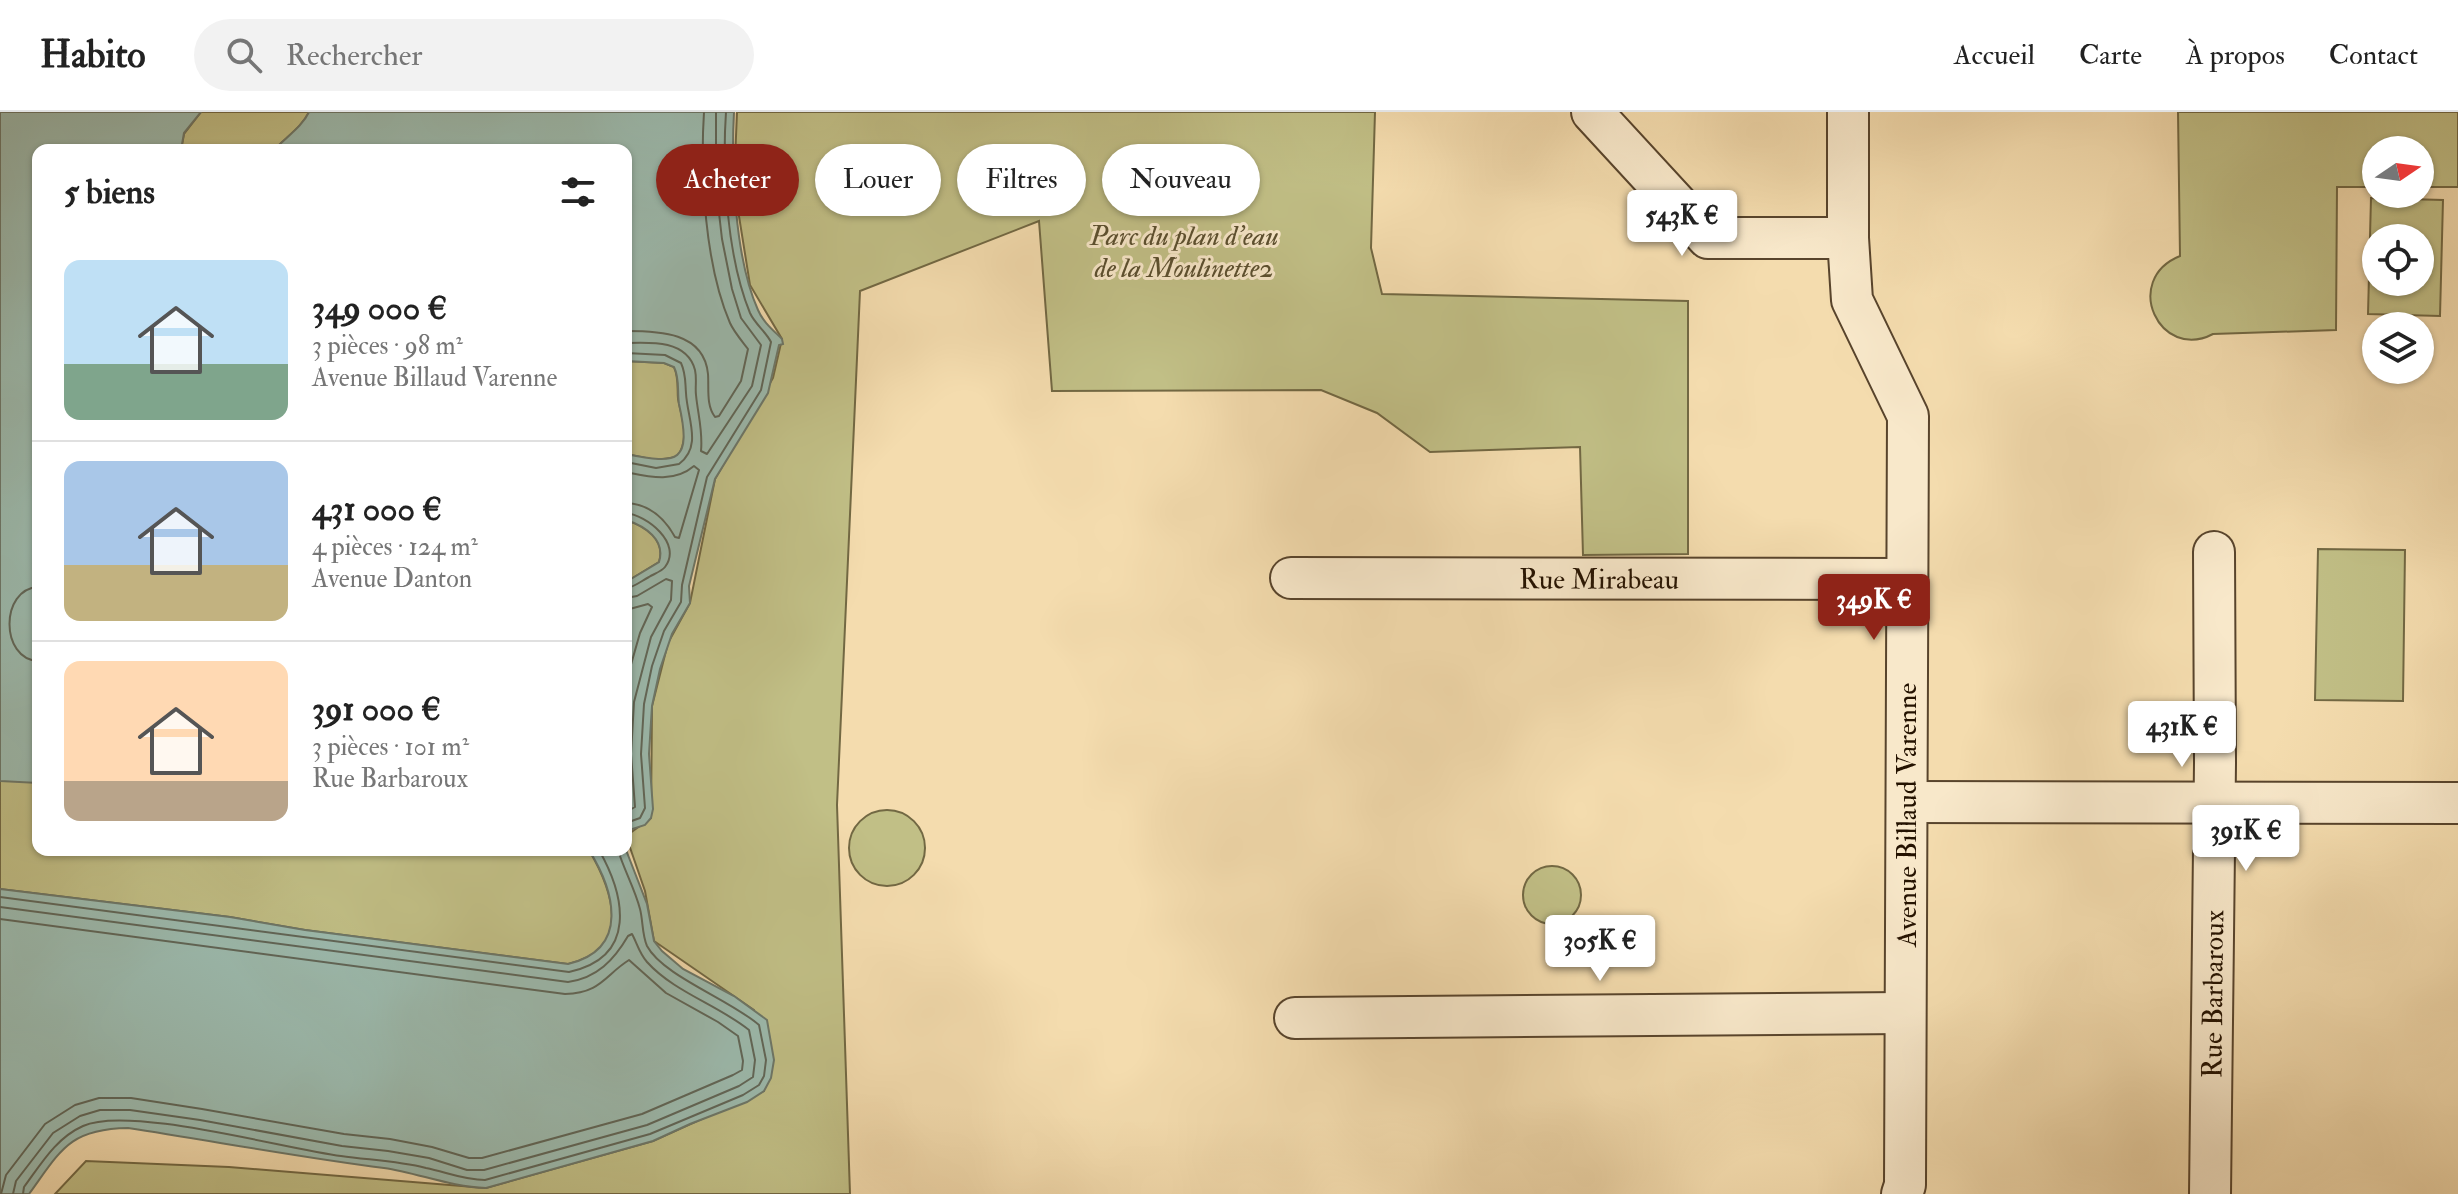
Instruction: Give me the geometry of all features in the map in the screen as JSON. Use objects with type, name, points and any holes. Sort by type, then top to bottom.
[{"type":"street","points":[[1592,112],[1708,238],[1848,238]]},
{"type":"street","name":"Avenue Billaud Varenne","points":[[1848,112],[1848,238],[1852,300],[1908,416],[1905,1185],[1902,1194]]},
{"type":"street","name":"Rue Barbaroux","points":[[2210,1194],[2215,801],[2214,552]]},
{"type":"street","name":"Rue Mirabeau","points":[[1291,578],[1906,579]]},
{"type":"street","points":[[1907,802],[2458,803]]},
{"type":"street","points":[[1295,1018],[1905,1013]]},
{"type":"green space","points":[[201,112],[309,112],[280,144],[182,144],[184,134]]},
{"type":"green space","name":"Parc du plan d'eau de la Moulinette2","points":[[737,112],[1375,112],[1371,248],[1382,294],[1688,301],[1688,554],[1583,555],[1580,447],[1430,452],[1377,413],[1321,390],[1052,391],[1039,221],[860,291],[837,805],[850,1194],[55,1194],[86,1161],[229,1167],[486,1188],[653,1141],[764,1091],[754,1010],[654,941],[645,891],[632,853],[632,832],[651,818],[652,706],[668,643],[690,603],[715,479],[773,378],[782,339],[750,285],[739,216],[799,216],[799,144],[736,144]]},
{"type":"green space","points":[[2178,112],[2458,112],[2458,187],[2434,187],[2434,136],[2362,136],[2362,187],[2337,187],[2336,330],[2213,334],[2194,340],[2177,337],[2164,328],[2154,314],[2151,299],[2153,282],[2162,267],[2180,256]]},
{"type":"green space","points":[[2434,200],[2443,200],[2440,316],[2434,316],[2434,312],[2368,312],[2368,296],[2434,296],[2434,224],[2370,224],[2371,208],[2434,208]]},
{"type":"green space","points":[[632,361],[664,363],[674,367],[677,375],[683,443],[677,457],[656,460],[632,455]]},
{"type":"green space","points":[[632,523],[657,540],[659,562],[632,578]]},
{"type":"green space","points":[[2318,549],[2405,550],[2403,701],[2315,700]]},
{"type":"green space","points":[[0,781],[32,782],[32,856],[592,856],[610,900],[610,932],[602,946],[589,956],[568,964],[0,889]]},
{"type":"green space","points":[[887,810],[901,813],[914,821],[922,834],[925,848],[922,862],[914,875],[901,883],[887,886],[873,883],[860,875],[852,862],[849,848],[852,834],[860,821],[873,813]]},
{"type":"green space","points":[[1552,866],[1573,874],[1581,895],[1573,916],[1552,924],[1531,916],[1523,895],[1531,874]]},
{"type":"water","points":[[0,112],[201,112],[184,133],[182,144],[32,144],[32,783],[0,781]]},
{"type":"water","points":[[309,112],[734,112],[733,144],[656,144],[656,216],[736,216],[750,289],[760,314],[783,344],[779,345],[768,393],[715,479],[689,586],[690,603],[672,634],[660,669],[652,706],[649,754],[653,809],[645,825],[632,829],[632,578],[659,562],[660,554],[652,535],[632,523],[632,455],[669,458],[677,455],[684,438],[674,367],[664,363],[632,361],[632,144],[280,144]]},
{"type":"water","points":[[592,856],[628,856],[647,904],[654,941],[662,951],[683,969],[734,996],[767,1020],[774,1060],[771,1078],[764,1091],[747,1102],[653,1141],[486,1188],[384,1168],[128,1128],[108,1129],[79,1138],[59,1154],[29,1194],[0,1194],[0,889],[568,964],[588,956],[601,945],[609,932],[612,916],[610,900]]}]
